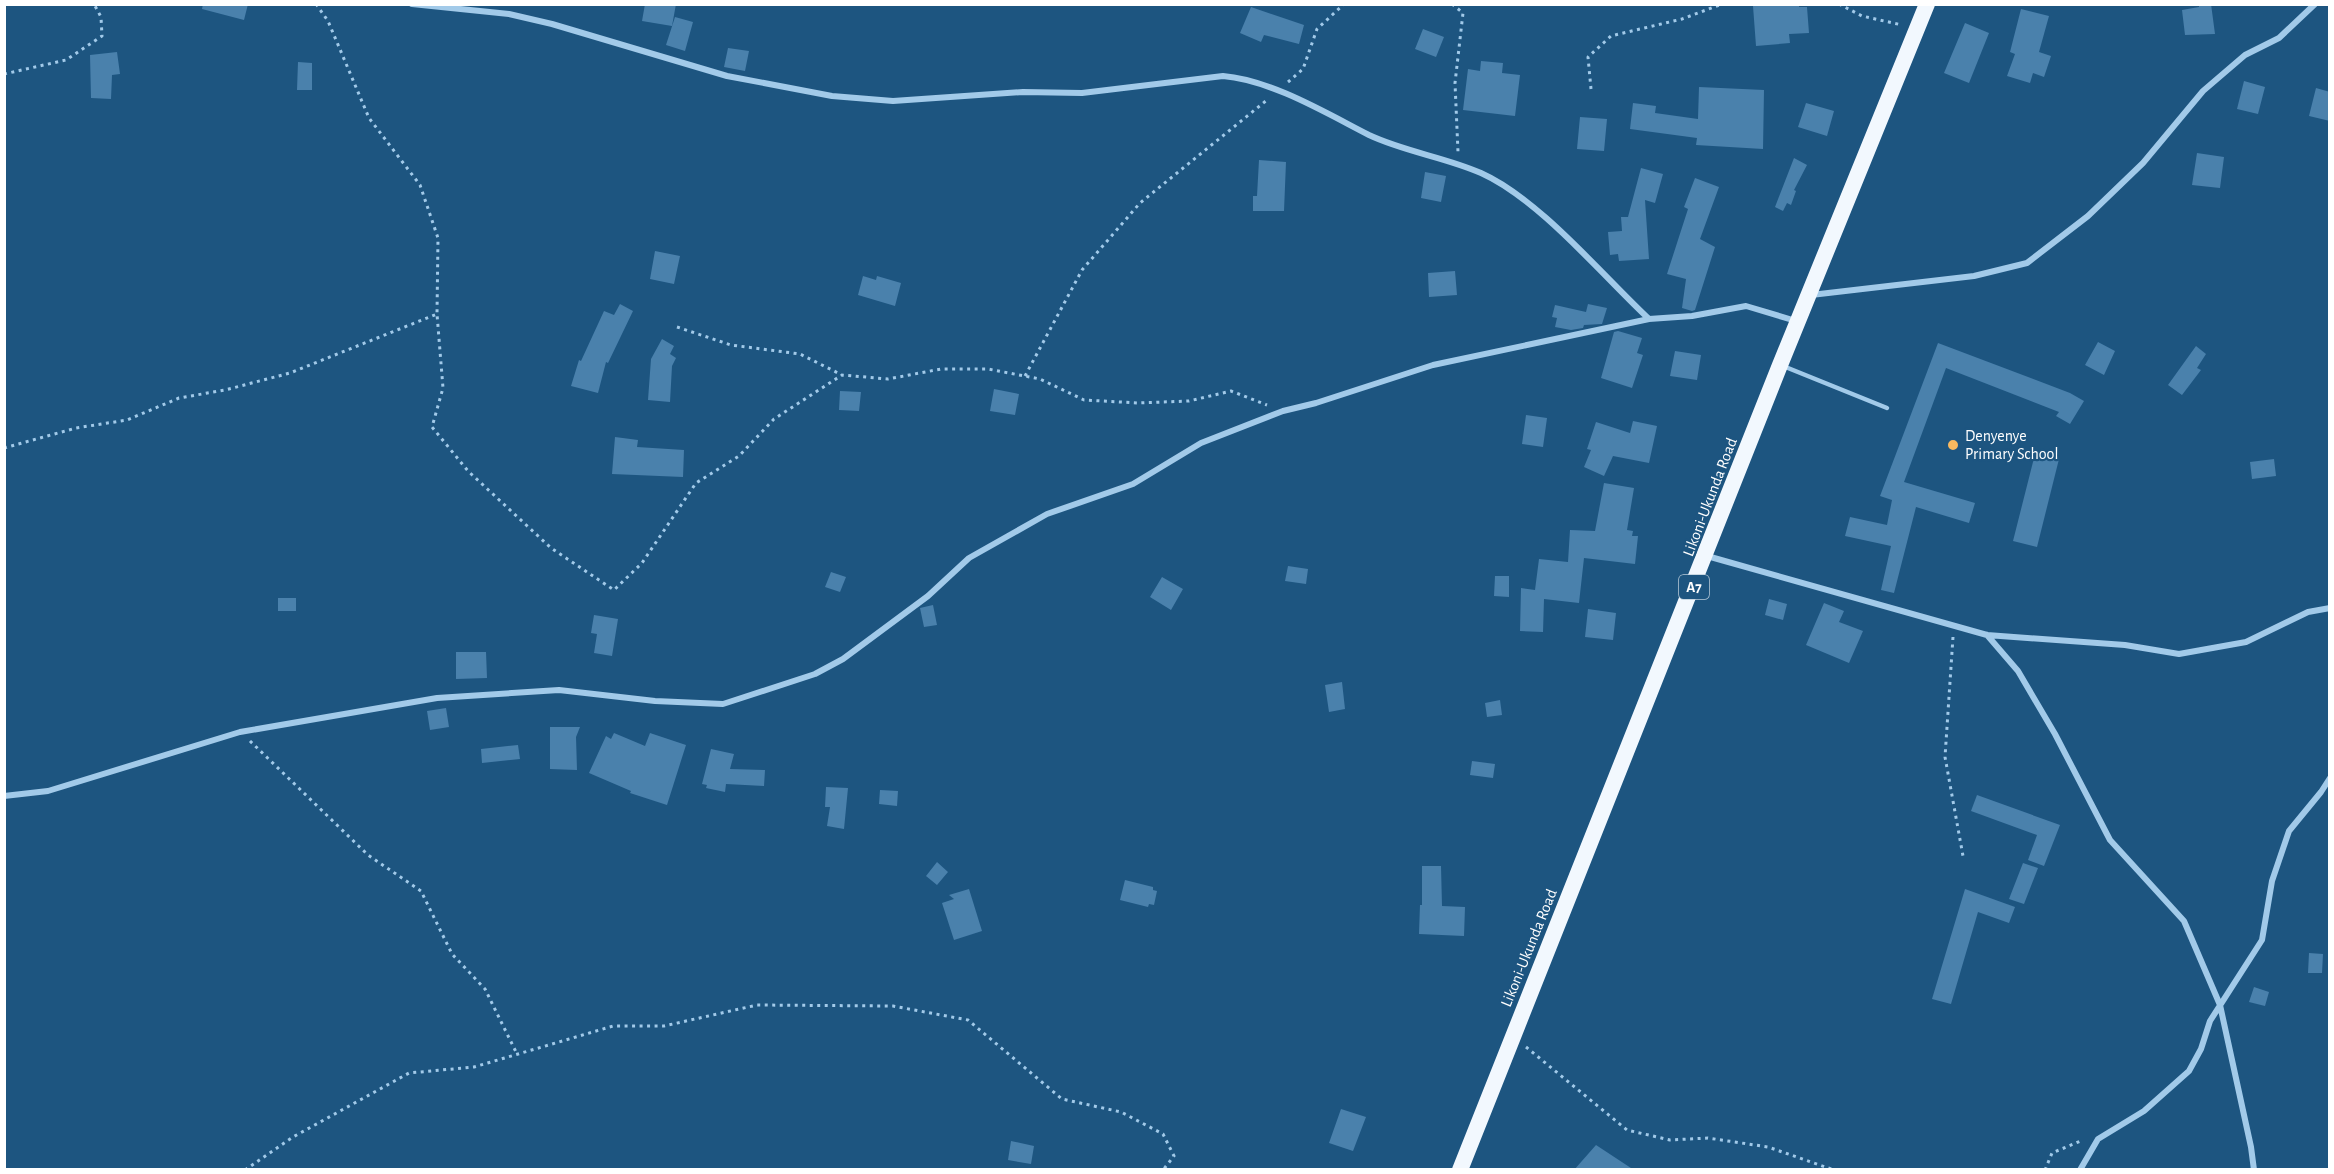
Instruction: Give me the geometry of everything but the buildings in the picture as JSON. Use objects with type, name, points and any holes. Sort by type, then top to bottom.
[{"type":"highway","name":"Likoni-Ukunda Road","points":[[1460,1170],[1780,365],[1927,4]]},
{"type":"street","points":[[412,4],[499,13],[542,21],[727,76],[832,96],[893,101],[1023,92],[1082,93],[1223,75],[1243,77],[1381,141],[1482,173],[1535,207],[1648,319]]},
{"type":"street","points":[[1808,296],[1974,276],[2027,263],[2088,216],[2143,163],[2203,91],[2245,55],[2279,38],[2315,4]]},
{"type":"street","points":[[4,796],[48,791],[240,732],[437,698],[559,690],[655,702],[723,704],[815,674],[843,659],[928,596],[969,558],[1047,514],[1133,484],[1201,443],[1283,411],[1316,403],[1434,365],[1648,319],[1692,316],[1746,306],[1798,322]]},
{"type":"street","points":[[1706,556],[1987,635],[2125,645],[2179,654],[2246,642],[2308,612],[2330,608]]},
{"type":"street","points":[[1987,635],[2018,671],[2055,734],[2110,840],[2184,921],[2220,1005],[2254,1170]]},
{"type":"street","points":[[2080,1170],[2098,1139],[2144,1111],[2189,1071],[2201,1049],[2210,1021],[2262,940],[2272,881],[2289,831],[2330,778]]},
{"type":"lane","points":[[1780,365],[1887,408]]},
{"type":"path","points":[[4,74],[66,60],[102,36],[101,17],[94,4]]},
{"type":"path","points":[[316,4],[328,21],[369,118],[420,185],[438,238],[437,314],[443,388],[432,427],[468,471],[551,548],[614,590],[642,563],[696,483],[740,456],[774,419],[842,375]]},
{"type":"path","points":[[1025,376],[1082,270],[1140,203],[1303,69],[1317,29],[1344,4]]},
{"type":"path","points":[[1452,4],[1463,13],[1455,83],[1458,165]]},
{"type":"path","points":[[1591,89],[1588,57],[1611,36],[1682,20],[1722,4]]},
{"type":"path","points":[[1839,4],[1862,16],[1917,28]]},
{"type":"path","points":[[4,448],[76,428],[127,420],[179,398],[225,390],[290,373],[437,314]]},
{"type":"path","points":[[677,327],[730,345],[800,354],[842,375],[888,379],[941,369],[988,369],[1040,379],[1084,400],[1138,403],[1190,401],[1231,391],[1283,411]]},
{"type":"path","points":[[1954,626],[1945,757],[1963,856]]},
{"type":"path","points":[[240,732],[368,855],[421,891],[452,954],[485,989],[517,1054]]},
{"type":"path","points":[[245,1170],[293,1137],[409,1073],[474,1067],[613,1026],[664,1026],[757,1005],[893,1006],[968,1020],[1062,1099],[1121,1112],[1163,1134],[1174,1156],[1163,1170]]},
{"type":"path","points":[[1513,1037],[1628,1130],[1670,1140],[1708,1138],[1768,1147],[1834,1170]]},
{"type":"path","points":[[2044,1170],[2052,1153],[2106,1133]]},
{"type":"place","name":"Denyenye Primary School","points":[[1953,445]]}]
